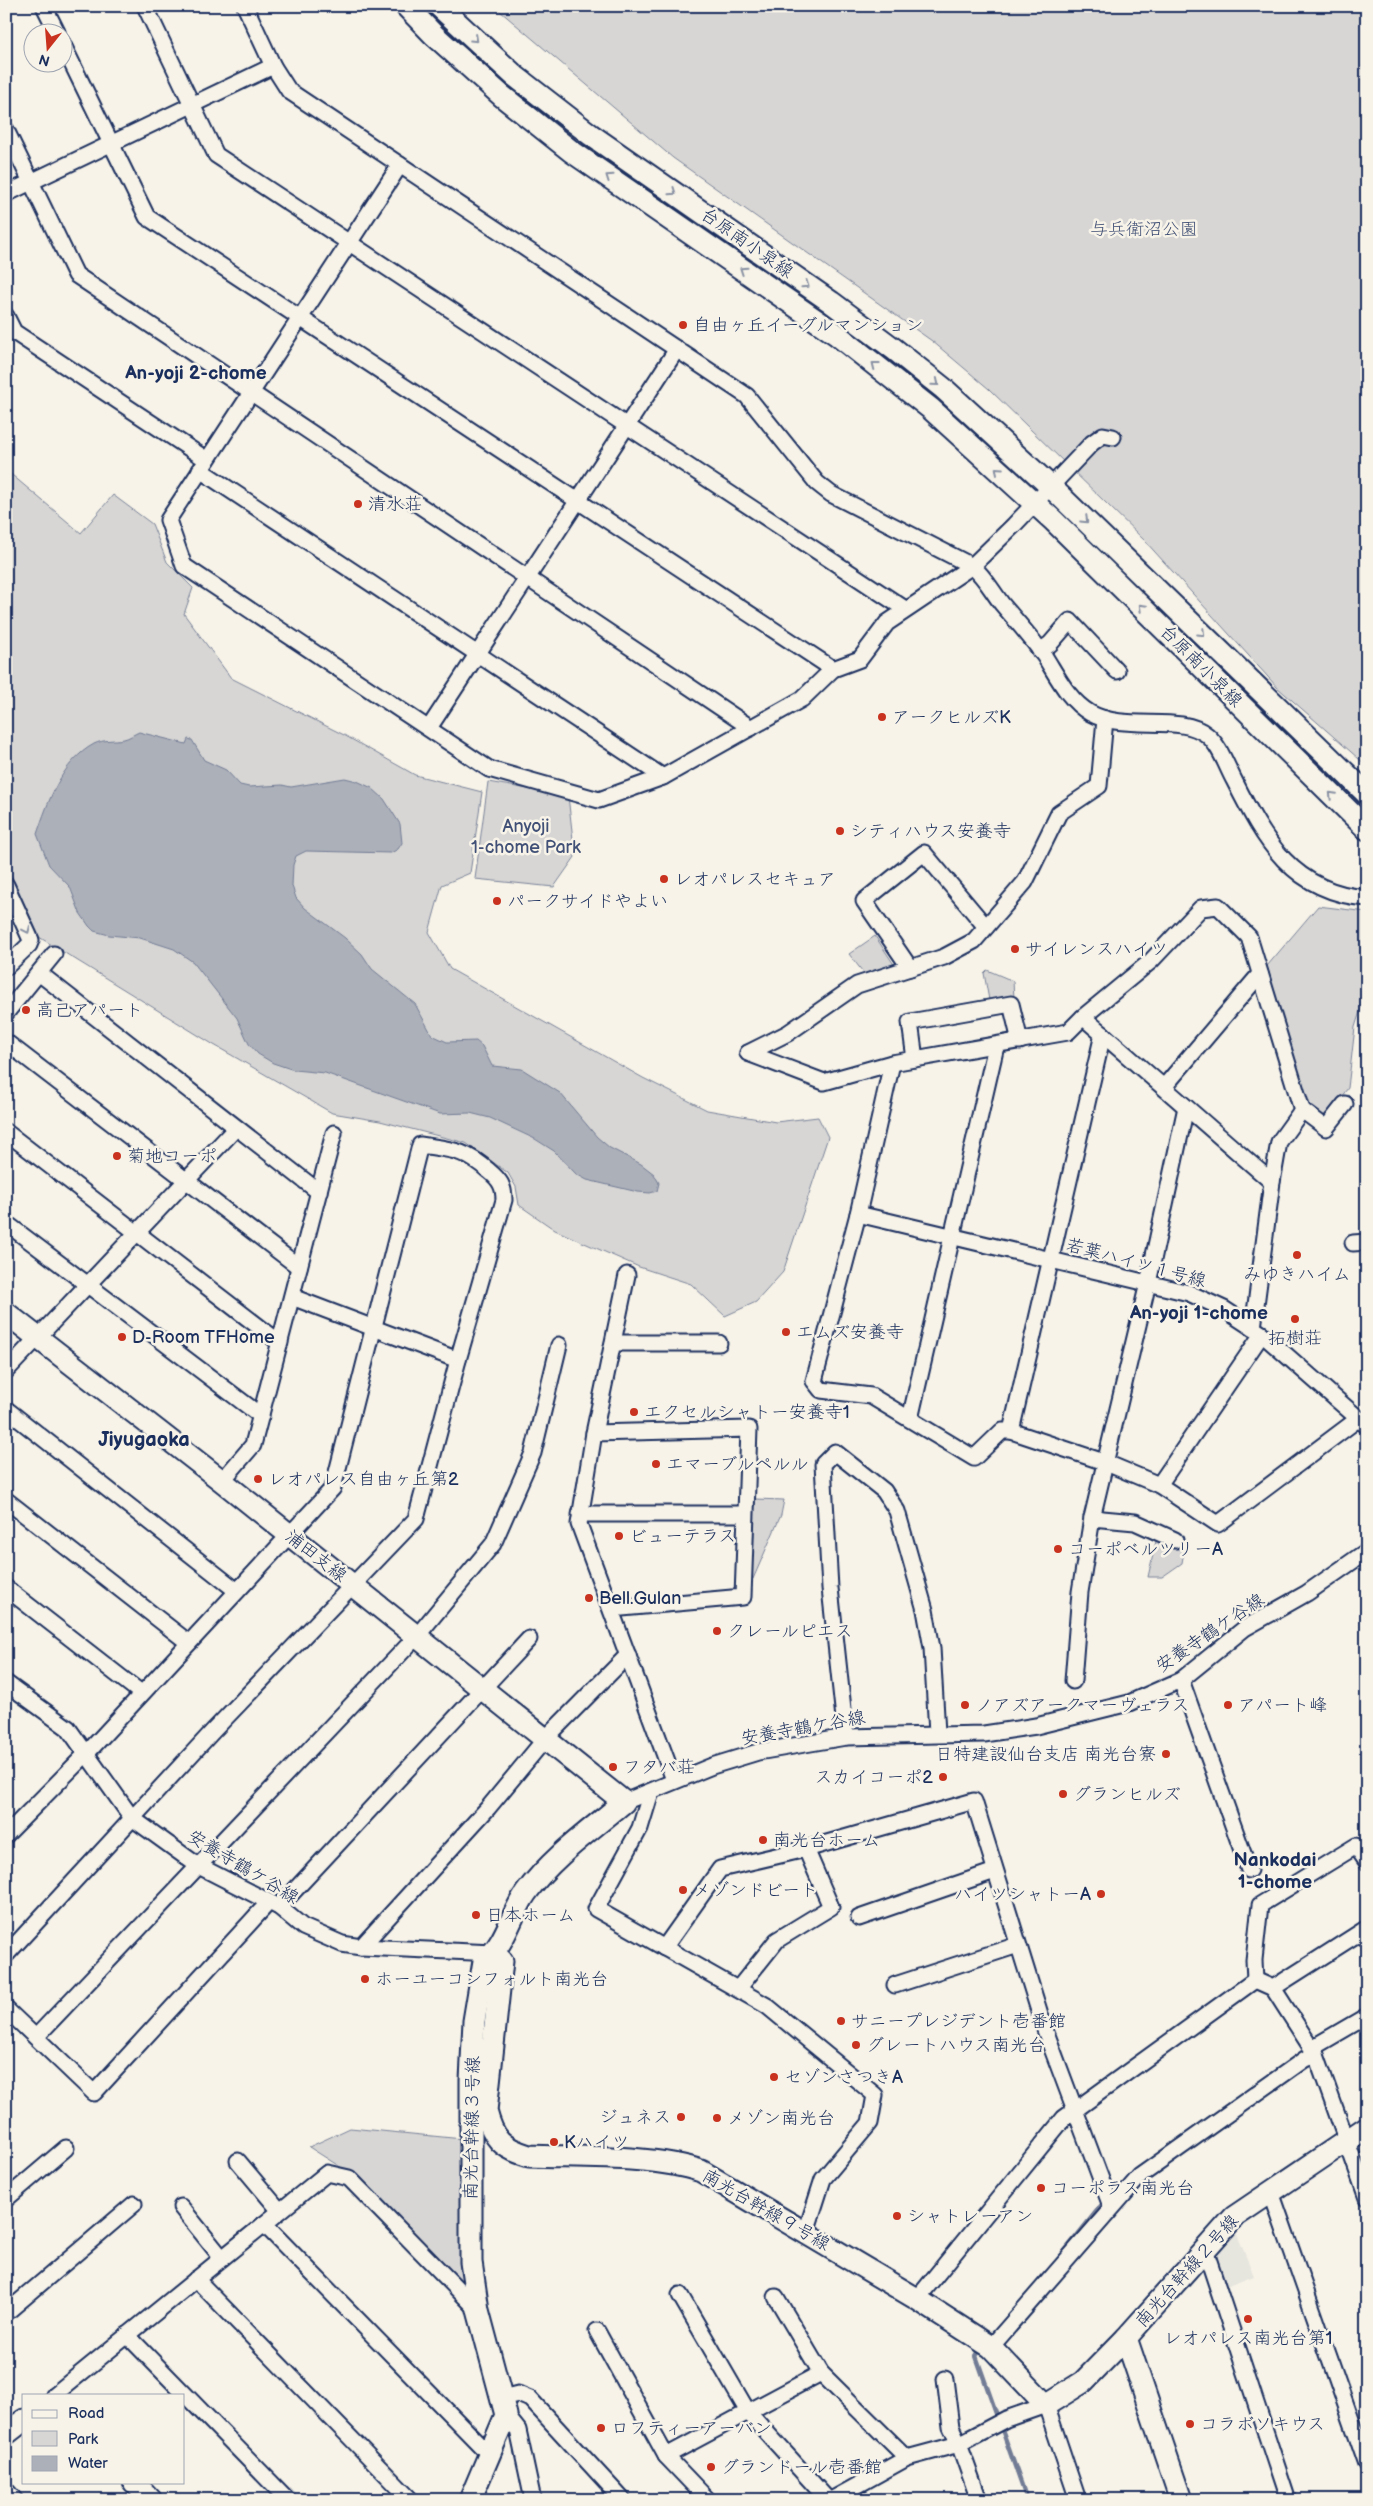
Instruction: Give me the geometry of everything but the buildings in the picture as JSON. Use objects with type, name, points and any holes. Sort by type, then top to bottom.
[{"type":"street","points":[[44,6],[52,22]]},
{"type":"street","points":[[145,6],[216,155],[905,609]]},
{"type":"street","points":[[245,6],[273,66],[288,91],[747,396],[817,483],[831,494],[972,566],[986,581],[1040,651],[1074,700],[1089,712],[1112,722],[1149,725],[1176,724],[1196,728],[1207,735],[1219,750],[1264,836],[1296,873],[1328,891],[1347,896],[1367,898]]},
{"type":"street","name":"台原南小泉線","points":[[406,6],[434,35],[502,96],[571,151],[836,334],[931,409],[1034,503],[1367,829]]},
{"type":"street","name":"台原南小泉線","points":[[439,6],[515,76],[592,135],[894,349],[942,388],[1050,486],[1367,794]]},
{"type":"street","points":[[72,63],[147,217],[833,669]]},
{"type":"street","points":[[6,194],[192,103],[273,66]]},
{"type":"street","points":[[6,130],[76,275],[751,728]]},
{"type":"street","points":[[400,165],[168,520],[184,566],[489,768],[599,800],[662,777],[802,698],[833,669],[860,658],[886,623],[972,566],[1092,443],[1103,435],[1113,437]]},
{"type":"street","points":[[6,316],[14,332],[204,465],[662,777]]},
{"type":"street","points":[[429,728],[677,349]]},
{"type":"street","points":[[1040,651],[1050,644],[1070,621],[1117,671]]},
{"type":"street","points":[[1105,719],[1099,786],[1060,813],[1025,882],[974,941],[952,954],[857,985],[788,1033],[748,1053],[824,1082],[892,1063],[1068,1032],[1083,1017],[1151,961],[1201,908],[1218,906],[1249,937],[1302,1110],[1326,1128],[1345,1104]]},
{"type":"street","points":[[910,968],[864,901],[924,853],[986,927]]},
{"type":"street","points":[[6,886],[31,940],[6,967]]},
{"type":"street","points":[[6,1014],[54,954]]},
{"type":"street","points":[[39,973],[319,1192]]},
{"type":"street","points":[[1164,1087],[1260,974]]},
{"type":"street","points":[[915,1059],[910,1022],[1011,1004],[1020,1041]]},
{"type":"street","points":[[1083,1017],[1272,1182]]},
{"type":"street","points":[[1011,1431],[1103,1034]]},
{"type":"street","points":[[6,1042],[299,1267]]},
{"type":"street","points":[[910,1419],[996,1046]]},
{"type":"street","points":[[892,1063],[858,1214],[814,1381],[821,1390],[871,1396],[974,1458],[1002,1431],[1011,1431],[1104,1462],[1159,1485],[1218,1524],[1362,1422]]},
{"type":"street","points":[[1073,1681],[1080,1592],[1092,1518],[1148,1283],[1186,1107]]},
{"type":"street","points":[[1159,1485],[1258,1331],[1272,1182],[1279,1142],[1302,1110]]},
{"type":"street","points":[[6,1371],[236,1128]]},
{"type":"street","points":[[6,1132],[280,1343]]},
{"type":"street","points":[[222,1481],[253,1445],[334,1133]]},
{"type":"street","points":[[6,1835],[87,1753],[333,1488],[420,1145],[458,1151],[472,1156],[500,1180],[504,1191],[504,1200],[458,1360],[416,1519],[354,1586],[213,1730],[6,1955]]},
{"type":"street","name":"若葉ハイツ１号線","points":[[858,1214],[1189,1293],[1224,1309],[1258,1331],[1362,1422]]},
{"type":"street","points":[[6,1223],[261,1416]]},
{"type":"street","points":[[627,1275],[594,1433],[579,1524],[674,1780]]},
{"type":"street","points":[[292,1298],[458,1360]]},
{"type":"street","name":"浦田支線","points":[[6,1313],[222,1481],[624,1802]]},
{"type":"street","points":[[613,1343],[720,1342]]},
{"type":"street","points":[[36,2037],[197,1865],[417,1636],[494,1544],[533,1453],[559,1345]]},
{"type":"street","points":[[6,1409],[237,1591]]},
{"type":"street","points":[[594,1433],[749,1429],[743,1597],[611,1609]]},
{"type":"street","points":[[846,1737],[830,1588],[823,1464],[835,1452],[884,1491],[897,1511],[922,1600],[932,1648],[937,1733]]},
{"type":"street","points":[[6,1500],[189,1643]]},
{"type":"street","points":[[580,1514],[745,1514]]},
{"type":"street","points":[[1092,1518],[1136,1522],[1175,1540]]},
{"type":"street","name":"安養寺鶴ケ谷線","points":[[624,1802],[651,1792],[674,1780],[758,1752],[846,1737],[937,1733],[984,1734],[1036,1726],[1129,1703],[1181,1680],[1245,1628],[1307,1593],[1367,1551]]},
{"type":"street","points":[[6,1588],[141,1693]]},
{"type":"street","points":[[6,2009],[94,2093],[483,1690],[529,1639]]},
{"type":"street","points":[[361,1947],[488,1808],[545,1739],[628,1655]]},
{"type":"street","points":[[1181,1680],[1249,1870]]},
{"type":"street","name":"安養寺鶴ケ谷線","points":[[6,1683],[68,1728],[132,1818],[197,1865],[274,1905],[303,1927],[342,1944],[361,1947],[494,1953]]},
{"type":"street","points":[[651,1792],[640,1828],[596,1909],[767,2006],[875,2095],[870,2123],[823,2180],[806,2232]]},
{"type":"street","points":[[664,1948],[720,1869],[806,1849],[974,1801],[1044,2027],[1077,2108],[1111,2206]]},
{"type":"street","name":"南光台幹線３号線","points":[[504,2407],[478,2310],[471,2262],[471,2080],[474,2020],[484,1960],[494,1953],[526,1894],[548,1868],[624,1802]]},
{"type":"street","points":[[1255,1980],[1254,1960],[1260,1904],[1356,1846],[1367,1862]]},
{"type":"street","points":[[738,1989],[777,1940],[831,1907],[806,1849]]},
{"type":"street","points":[[859,1918],[995,1871]]},
{"type":"street","points":[[1272,1988],[1367,1928]]},
{"type":"street","points":[[895,1985],[1018,1945]]},
{"type":"street","name":"南光台幹線９号線","points":[[494,1953],[502,1961],[486,2111],[490,2127],[499,2141],[513,2152],[529,2156],[649,2161],[686,2166],[701,2171],[917,2299],[992,2347],[1046,2405]]},
{"type":"street","points":[[1255,1980],[1272,1988],[1314,2051],[1367,2198]]},
{"type":"street","points":[[917,2299],[1064,2118],[1255,1980]]},
{"type":"street","points":[[992,2347],[1111,2206],[1140,2176],[1314,2051],[1367,2016]]},
{"type":"street","name":"南光台幹線２号線","points":[[1182,2500],[1126,2338],[1234,2217],[1367,2127]]},
{"type":"street","points":[[6,2199],[66,2148]]},
{"type":"street","points":[[238,2161],[280,2211]]},
{"type":"street","points":[[55,2394],[327,2173],[349,2178],[478,2310]]},
{"type":"street","points":[[1271,2192],[1367,2465]]},
{"type":"street","points":[[6,2313],[134,2204]]},
{"type":"street","points":[[181,2207],[222,2258]]},
{"type":"street","points":[[264,2224],[488,2454]]},
{"type":"street","points":[[1204,2249],[1288,2500]]},
{"type":"street","points":[[196,2279],[411,2500]]},
{"type":"street","points":[[680,2295],[748,2412],[829,2500],[907,2458],[959,2444],[1000,2422],[1046,2405],[1083,2382],[1126,2338]]},
{"type":"street","points":[[776,2297],[821,2373],[907,2458]]},
{"type":"street","points":[[597,2331],[666,2456],[708,2500]]},
{"type":"street","points":[[127,2335],[185,2394]]},
{"type":"street","points":[[666,2456],[821,2373]]},
{"type":"street","points":[[945,2379],[951,2427],[979,2500]]},
{"type":"street","points":[[185,2394],[288,2500]]},
{"type":"street","points":[[470,2500],[504,2407],[518,2394],[530,2399],[623,2500]]},
{"type":"street","points":[[1046,2405],[1078,2500]]},
{"type":"street","points":[[504,2407],[518,2430],[533,2500]]},
{"type":"street","points":[[6,2434],[22,2422]]},
{"type":"street","points":[[136,2484],[152,2500]]},
{"type":"street","points":[[6,2490],[15,2500]]},
{"type":"shaded area","points":[[1234,2227],[1254,2276],[1220,2289],[1208,2256]]},
{"type":"green space","name":"与兵衛沼公園","points":[[494,6],[1367,6],[1367,766],[1277,687],[1145,541],[989,389],[932,341],[673,158]]},
{"type":"green space","points":[[6,470],[81,533],[113,495],[152,524],[167,562],[193,588],[184,614],[231,678],[344,735],[415,775],[482,792],[470,873],[442,885],[429,932],[450,969],[643,1078],[707,1110],[776,1122],[818,1117],[828,1137],[783,1272],[756,1302],[725,1316],[691,1284],[639,1267],[555,1230],[519,1205],[516,1187],[508,1173],[466,1143],[380,1121],[332,1113],[214,1045],[39,937],[6,863]]},
{"type":"green space","name":"Anyoji 1-chome Park","points":[[488,782],[568,796],[575,857],[554,887],[475,879]]},
{"type":"green space","points":[[1318,906],[1367,912],[1367,990],[1355,1027],[1348,1088],[1324,1119],[1304,1104],[1267,966]]},
{"type":"green space","points":[[875,936],[895,966],[866,976],[849,954]]},
{"type":"green space","points":[[987,970],[1013,981],[1014,999],[989,1000],[984,973]]},
{"type":"green space","points":[[755,1499],[784,1500],[781,1515],[753,1579],[750,1579]]},
{"type":"green space","points":[[1156,1541],[1184,1551],[1182,1563],[1162,1577],[1148,1577]]},
{"type":"green space","points":[[350,2128],[463,2139],[464,2285],[353,2175],[309,2147]]},
{"type":"water","points":[[139,732],[186,744],[188,739],[192,740],[204,760],[226,770],[240,785],[249,787],[282,785],[291,787],[345,778],[372,788],[384,799],[400,824],[402,843],[398,849],[391,853],[306,851],[296,856],[293,865],[292,886],[296,898],[305,908],[345,938],[362,954],[372,969],[415,1004],[432,1035],[447,1042],[476,1041],[482,1046],[492,1066],[522,1069],[560,1093],[597,1137],[610,1148],[641,1164],[654,1174],[659,1183],[657,1191],[650,1193],[638,1192],[587,1180],[576,1174],[554,1151],[535,1139],[490,1118],[470,1113],[440,1114],[325,1073],[294,1070],[273,1063],[258,1054],[249,1044],[237,1018],[193,962],[174,949],[140,938],[109,935],[94,931],[80,913],[70,887],[49,865],[37,834],[51,796],[64,772],[73,761],[98,742],[124,739]]},
{"type":"waterway","points":[[1064,2252],[1104,2202]]},
{"type":"waterway","points":[[981,2348],[976,2356],[1027,2500]]},
{"type":"place","name":"自由ヶ丘イーグルマンション","points":[[683,325]]},
{"type":"place","name":"清水荘","points":[[358,504]]},
{"type":"place","name":"アークヒルズK","points":[[882,717]]},
{"type":"place","name":"シティハウス安養寺","points":[[840,831]]},
{"type":"place","name":"レオパレスセキュア","points":[[664,879]]},
{"type":"place","name":"パークサイドやよい","points":[[497,901]]},
{"type":"place","name":"サイレンスハイツ","points":[[1015,949]]},
{"type":"place","name":"高己アパート","points":[[26,1010]]},
{"type":"place","name":"菊地コーポ","points":[[117,1156]]},
{"type":"place","name":"みゆきハイム","points":[[1297,1255]]},
{"type":"place","name":"拓樹荘","points":[[1295,1319]]},
{"type":"place","name":"エムズ安養寺","points":[[786,1332]]},
{"type":"place","name":"D-Room TFHome","points":[[122,1337]]},
{"type":"place","name":"エクセルシャトー安養寺1","points":[[634,1412]]},
{"type":"place","name":"エマーブルペルル","points":[[656,1464]]},
{"type":"place","name":"レオパレス自由ヶ丘第2","points":[[258,1479]]},
{"type":"place","name":"ビューテラス","points":[[619,1536]]},
{"type":"place","name":"コーポベルツリーA","points":[[1058,1549]]},
{"type":"place","name":"Bell.Gulan","points":[[589,1598]]},
{"type":"place","name":"クレールピエス","points":[[717,1631]]},
{"type":"place","name":"ノアズアークマーヴェラス","points":[[965,1705]]},
{"type":"place","name":"アパート峰","points":[[1228,1705]]},
{"type":"place","name":"日特建設仙台支店 南光台寮","points":[[1166,1754]]},
{"type":"place","name":"フタバ荘","points":[[613,1767]]},
{"type":"place","name":"スカイコーポ2","points":[[943,1777]]},
{"type":"place","name":"グランヒルズ","points":[[1063,1794]]},
{"type":"place","name":"南光台ホーム","points":[[763,1840]]},
{"type":"place","name":"メゾンドビート","points":[[683,1890]]},
{"type":"place","name":"ハイツシャトーA","points":[[1101,1894]]},
{"type":"place","name":"日本ホーム","points":[[476,1915]]},
{"type":"place","name":"ホーユーコンフォルト南光台","points":[[365,1979]]},
{"type":"place","name":"サニープレジデント壱番館","points":[[841,2021]]},
{"type":"place","name":"グレートハウス南光台","points":[[856,2045]]},
{"type":"place","name":"セゾンさつきA","points":[[774,2077]]},
{"type":"place","name":"ジュネス","points":[[681,2117]]},
{"type":"place","name":"メゾン南光台","points":[[717,2118]]},
{"type":"place","name":"Kハイツ","points":[[554,2142]]},
{"type":"place","name":"コーポラス南光台","points":[[1041,2188]]},
{"type":"place","name":"シャトレーアン","points":[[897,2216]]},
{"type":"place","name":"レオパレス南光台第1","points":[[1248,2319]]},
{"type":"place","name":"コラボソキウス","points":[[1190,2424]]},
{"type":"place","name":"ロフティーアーバン","points":[[601,2428]]},
{"type":"place","name":"グランドール壱番館","points":[[711,2467]]},
{"type":"district","name":"An-yoji 2-chome","points":[[196,373]]},
{"type":"district","name":"An-yoji 1-chome","points":[[1199,1313]]},
{"type":"district","name":"Jiyugaoka","points":[[144,1440]]},
{"type":"district","name":"Nankodai 1-chome","points":[[1275,1871]]}]
